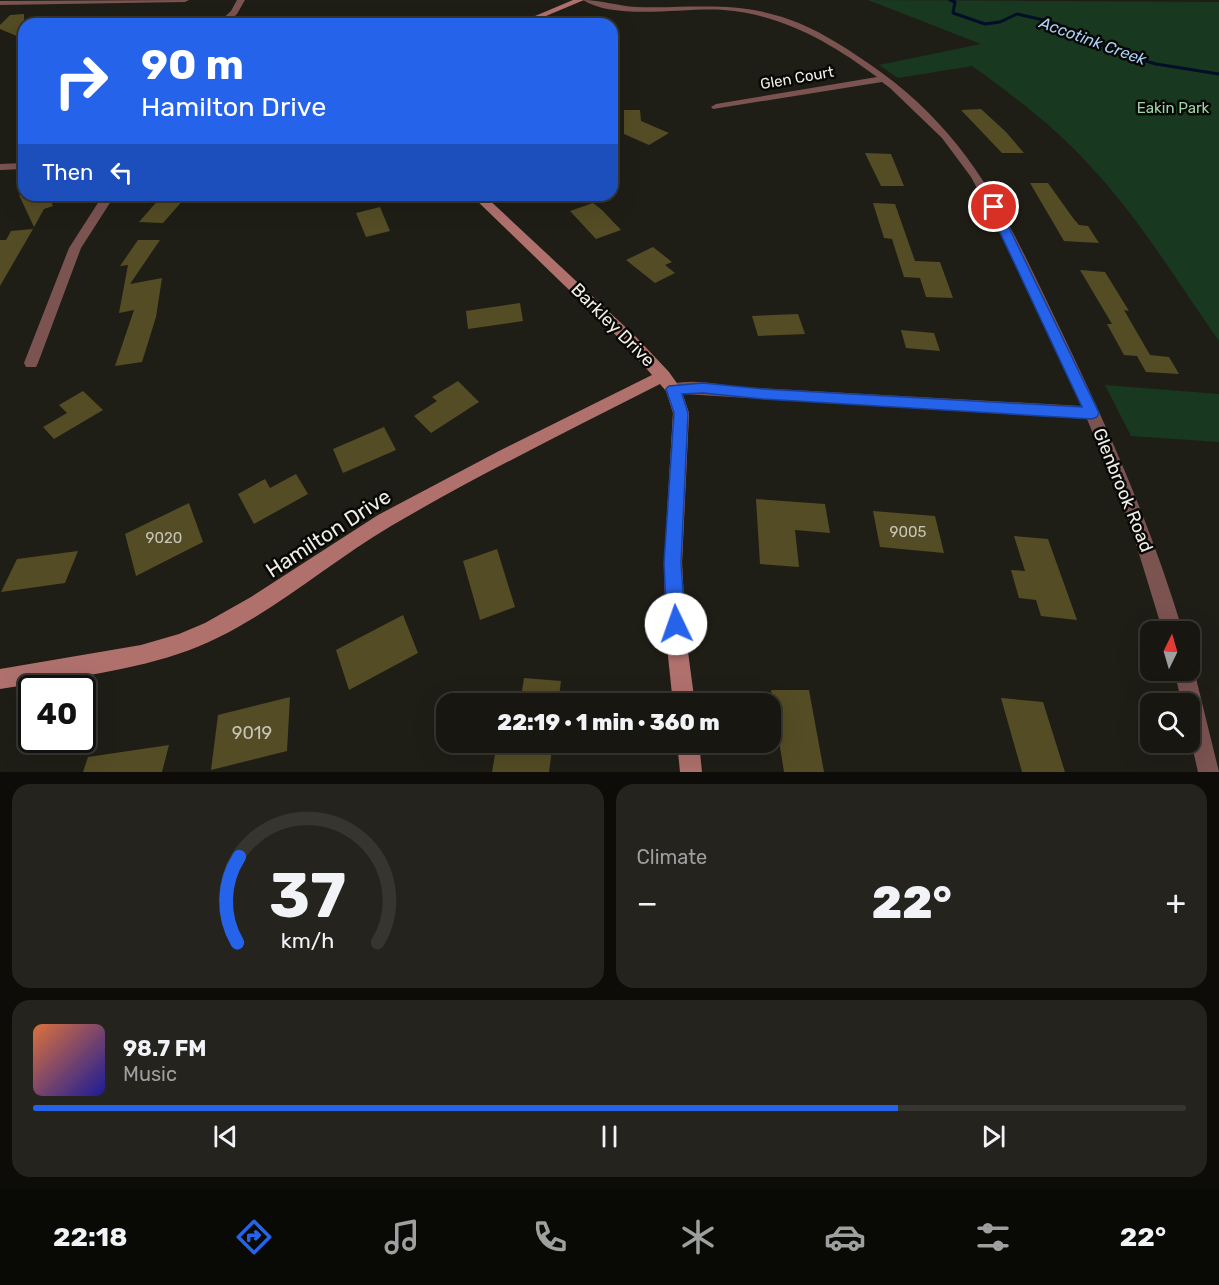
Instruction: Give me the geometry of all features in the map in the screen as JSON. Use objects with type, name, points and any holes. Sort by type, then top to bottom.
[{"type":"street","points":[[0,3],[185,0]]},
{"type":"street","points":[[228,18],[241,0]]},
{"type":"street","points":[[535,18],[580,0]]},
{"type":"street","name":"Glenbrook Road","points":[[587,0],[638,11],[715,7],[766,14],[812,33],[839,48],[927,116],[970,167],[1010,238],[1113,457],[1143,536],[1170,621]]},
{"type":"street","name":"Glen Court","points":[[716,106],[882,79]]},
{"type":"street","points":[[0,167],[18,166]]},
{"type":"street","points":[[31,363],[75,248],[105,201]]},
{"type":"street","name":"Barkley Drive","points":[[483,201],[632,341],[669,382],[681,413],[673,563],[676,637],[683,693]]},
{"type":"street","name":"Hamilton Drive","points":[[0,679],[141,655],[179,644],[212,630],[258,604],[384,521],[505,456],[669,382],[774,395],[1092,413]]},
{"type":"street","points":[[1187,681],[1209,772]]},
{"type":"street","points":[[689,753],[691,772]]},
{"type":"green space","name":"Eakin Park","points":[[868,0],[1219,2],[1219,341],[1158,252],[1109,187],[1064,139],[1034,113],[972,66],[898,78],[879,65],[981,44]]},
{"type":"green space","points":[[1105,385],[1219,394],[1219,442],[1131,436]]},
{"type":"building","points":[[24,14],[24,18],[18,18],[18,36],[0,29],[0,25],[10,15]]},
{"type":"building","points":[[981,109],[1006,132],[1024,153],[1002,153],[961,110]]},
{"type":"building","points":[[624,110],[640,110],[641,121],[669,133],[649,145],[624,134]]},
{"type":"building","points":[[865,153],[891,154],[904,186],[881,186]]},
{"type":"building","points":[[1030,183],[1048,183],[1073,218],[1079,225],[1088,226],[1099,243],[1064,241]]},
{"type":"building","points":[[22,201],[51,201],[53,206],[44,209],[34,227]]},
{"type":"building","points":[[157,201],[182,201],[163,223],[139,222]]},
{"type":"building","points":[[593,203],[621,230],[596,239],[570,211]]},
{"type":"building","points":[[873,203],[895,204],[915,261],[940,262],[953,298],[926,297],[920,278],[904,277],[892,239],[884,238]]},
{"type":"building","points":[[380,207],[390,231],[366,237],[356,213]]},
{"type":"building","points":[[33,229],[0,286],[0,240],[6,240],[11,231]]},
{"type":"building","points":[[138,240],[160,240],[130,284],[162,278],[156,317],[142,362],[115,366],[134,310],[119,313],[128,265],[120,266]]},
{"type":"building","points":[[653,247],[672,262],[665,265],[675,273],[655,283],[626,260]]},
{"type":"building","points":[[1080,270],[1105,272],[1129,311],[1124,310],[1150,355],[1169,357],[1179,374],[1146,372],[1137,356],[1124,355],[1107,324],[1112,324]]},
{"type":"building","points":[[520,303],[523,321],[468,329],[466,311]]},
{"type":"building","points":[[798,314],[805,334],[758,336],[752,316]]},
{"type":"building","points":[[901,330],[934,333],[940,351],[906,348]]},
{"type":"building","points":[[458,381],[479,402],[431,433],[414,416],[437,401],[432,397]]},
{"type":"building","points":[[83,391],[103,410],[54,439],[43,427],[67,413],[59,405]]},
{"type":"building","points":[[384,427],[396,450],[343,473],[333,449]]},
{"type":"building","points":[[296,474],[308,494],[254,524],[238,494],[265,479],[270,488]]},
{"type":"building","points":[[756,499],[825,504],[830,533],[795,530],[799,567],[760,564]]},
{"type":"building","points":[[189,503],[203,542],[136,576],[125,534]]},
{"type":"building","points":[[873,511],[935,516],[944,553],[880,547]]},
{"type":"building","points":[[1014,536],[1048,539],[1077,620],[1041,616],[1036,600],[1019,598],[1011,570],[1025,571]]},
{"type":"building","points":[[497,549],[515,607],[480,620],[463,561]]},
{"type":"building","points":[[78,551],[65,583],[1,592],[17,559]]},
{"type":"building","points":[[403,615],[418,653],[349,690],[336,650]]},
{"type":"building","points":[[524,678],[561,681],[559,693],[522,693]]},
{"type":"building","points":[[771,690],[809,690],[824,772],[784,772],[781,753],[781,693],[771,693]]},
{"type":"building","points":[[290,697],[287,751],[211,770],[218,715]]},
{"type":"building","points":[[1001,698],[1043,702],[1065,772],[1022,772]]},
{"type":"building","points":[[169,745],[162,772],[83,772],[88,757]]},
{"type":"building","points":[[495,753],[552,753],[549,772],[492,772]]},
{"type":"waterway","name":"Accotink Creek","points":[[950,0],[955,2],[953,13],[985,24],[1000,22],[1017,14],[1048,21],[1080,33],[1114,52],[1156,64],[1219,74]]},
{"type":"route","points":[[676,624],[673,563],[681,413],[673,389],[703,388],[740,393],[1058,413],[1092,413],[994,207]]}]
